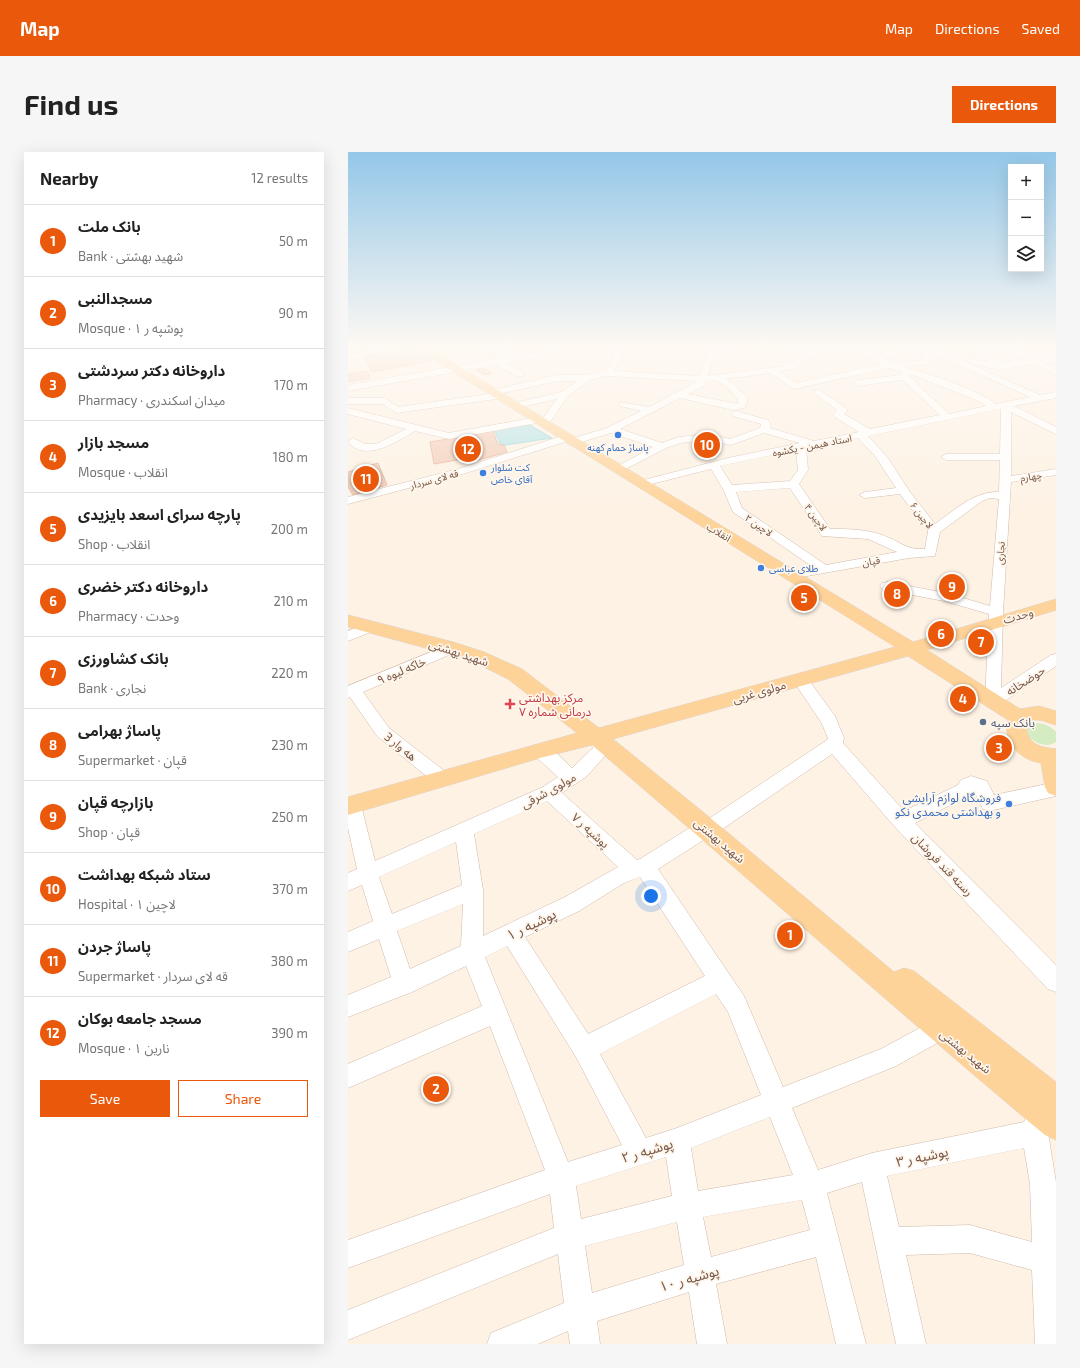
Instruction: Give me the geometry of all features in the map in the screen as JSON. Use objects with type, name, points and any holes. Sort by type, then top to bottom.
[{"type":"main road","name":"انقلاب","points":[[505,402],[911,649],[1020,718]]},
{"type":"main road","name":"وحدت","points":[[911,649],[996,616],[1056,604]]},
{"type":"main road","name":"شهید بهشتی","points":[[348,614],[477,648],[538,680],[712,826],[863,948],[1045,1111]]},
{"type":"main road","name":"شهید بهشتی","points":[[348,621],[453,648],[477,656],[515,674],[602,734]]},
{"type":"main road","name":"مولوی غربی","points":[[602,734],[911,649]]},
{"type":"main road","points":[[1056,718],[1034,713],[1020,718],[1016,723],[1014,730],[1016,737],[1022,744],[1035,753],[1053,757],[1056,788]]},
{"type":"main road","points":[[350,806],[441,778],[602,734]]},
{"type":"main road","name":"شهید بهشتی","points":[[712,826],[940,1029],[1045,1111]]},
{"type":"street","points":[[387,402],[396,410],[451,402]]},
{"type":"street","points":[[513,406],[530,402]]},
{"type":"street","points":[[348,411],[385,419],[430,433],[449,436],[541,422],[558,402]]},
{"type":"street","name":"قه لای سردار","points":[[348,501],[462,471],[569,440],[611,430],[666,402]]},
{"type":"street","points":[[709,402],[734,407],[742,406],[743,402]]},
{"type":"street","name":"لاچین ۶","points":[[826,402],[843,410],[838,415],[865,434],[886,462],[903,490],[934,531],[978,499],[989,495],[1004,496]]},
{"type":"street","points":[[933,402],[947,416]]},
{"type":"street","points":[[988,402],[1056,431]]},
{"type":"street","name":"استاد هیمن - یکشوه","points":[[640,484],[728,461],[1023,402]]},
{"type":"street","points":[[1047,402],[1056,406]]},
{"type":"street","points":[[623,404],[650,410]]},
{"type":"street","name":"نجاری","points":[[993,701],[996,616],[1005,480],[1005,457],[1000,407]]},
{"type":"street","points":[[736,414],[765,422],[766,424],[764,430]]},
{"type":"street","points":[[356,446],[369,449],[378,449],[414,428]]},
{"type":"street","points":[[611,430],[662,446]]},
{"type":"street","points":[[728,461],[725,448],[731,442],[764,430],[814,444]]},
{"type":"street","points":[[618,470],[662,446],[679,440],[707,437],[731,442]]},
{"type":"street","points":[[729,489],[793,484],[804,470],[801,446]]},
{"type":"street","points":[[946,457],[1005,457]]},
{"type":"street","name":"لاچین ۲","points":[[714,465],[729,489],[737,510],[824,568]]},
{"type":"street","name":"چهارم","points":[[1005,480],[1056,472]]},
{"type":"street","name":"لاچین ۴","points":[[793,484],[826,533],[871,534],[884,539],[909,554]]},
{"type":"street","points":[[864,495],[903,490]]},
{"type":"street","name":"قپان","points":[[790,575],[909,554],[931,552],[934,531]]},
{"type":"street","points":[[887,586],[946,597],[996,616]]},
{"type":"street","points":[[348,636],[371,627]]},
{"type":"street","name":"خاکه لیوه ۹","points":[[350,691],[453,648]]},
{"type":"street","name":"حوضخانه","points":[[993,701],[1056,659]]},
{"type":"street","points":[[800,679],[829,720],[836,738],[834,744]]},
{"type":"street","name":"هه وار 3","points":[[350,691],[382,732],[441,778]]},
{"type":"street","name":"مولوی شرقی","points":[[348,882],[549,792],[581,771],[602,749],[602,734]]},
{"type":"street","name":"رسته قند فروشان","points":[[834,744],[901,821],[1056,981]]},
{"type":"street","name":"۱ پوشپه ر","points":[[348,1006],[404,984],[584,898],[712,826],[834,744]]},
{"type":"street","points":[[540,750],[571,778]]},
{"type":"street","points":[[901,821],[966,789],[967,785],[971,783],[981,786],[989,804],[1056,788]]},
{"type":"street","name":"پوشپه ر ۷","points":[[549,792],[639,868],[736,1004],[811,1185]]},
{"type":"street","points":[[350,806],[368,873],[404,984]]},
{"type":"street","points":[[464,831],[474,890],[472,952],[561,1177],[585,1344]]},
{"type":"street","points":[[348,942],[474,890]]},
{"type":"street","points":[[511,934],[584,1049],[640,1152]]},
{"type":"street","points":[[584,1049],[720,981]]},
{"type":"street","points":[[348,1076],[495,1012]]},
{"type":"street","name":"پوشپه ر ۲","points":[[348,1254],[561,1177],[677,1141],[888,1058],[940,1029]]},
{"type":"street","points":[[1045,1111],[1052,1265],[1050,1344]]},
{"type":"street","name":"پوشپه ر ۳","points":[[348,1325],[569,1236],[687,1206],[811,1185],[1045,1111]]},
{"type":"street","points":[[677,1141],[712,1344]]},
{"type":"street","points":[[872,1166],[911,1344]]},
{"type":"street","points":[[811,1185],[851,1344]]},
{"type":"street","points":[[889,1241],[970,1239],[1052,1265]]},
{"type":"street","name":"پوشپه ر ۱۰","points":[[502,1344],[580,1311],[701,1274],[826,1240]]},
{"type":"green space","points":[[1034,723],[1046,725],[1054,730],[1056,732],[1056,742],[1046,745],[1035,742],[1029,737],[1027,730],[1030,724]]},
{"type":"water","points":[[528,424],[552,438],[506,445],[500,444],[494,429]]},
{"type":"building","points":[[493,431],[498,445],[504,445],[507,452],[475,461],[469,458],[434,464],[430,442]]},
{"type":"building","points":[[378,463],[387,485],[353,495],[348,487],[348,472]]},
{"type":"place","name":"پاساژ حمام کهنه","points":[[618,435]]},
{"type":"place","name":"ستاد شبکه بهداشت","points":[[707,445]]},
{"type":"place","name":"مسجد جامعه بوکان","points":[[468,449]]},
{"type":"place","name":"کت شلوار آقای خاص","points":[[483,473]]},
{"type":"place","name":"پاساژ جردن","points":[[366,479]]},
{"type":"place","name":"طلای عباسی","points":[[761,568]]},
{"type":"place","name":"بازارچه قپان","points":[[952,587]]},
{"type":"place","name":"پاساژ بهرامی","points":[[897,594]]},
{"type":"place","name":"پارچه سرای اسعد بایزیدی","points":[[804,598]]},
{"type":"place","name":"داروخانه دکتر خضری","points":[[941,634]]},
{"type":"place","name":"بانک کشاورزی","points":[[981,642]]},
{"type":"place","name":"مسجد بازار","points":[[963,699]]},
{"type":"place","name":"مرکز بهداشتی درمانی شماره ۷","points":[[510,704]]},
{"type":"place","name":"بانک سپه","points":[[983,722]]},
{"type":"place","name":"داروخانه دکتر سردشتی","points":[[999,748]]},
{"type":"place","name":"فروشگاه لوازم آرایشی و بهداشتی محمدی نکو","points":[[1009,804]]},
{"type":"place","name":"بانک ملت","points":[[790,935]]},
{"type":"place","name":"مسجدالنبی","points":[[436,1089]]}]
